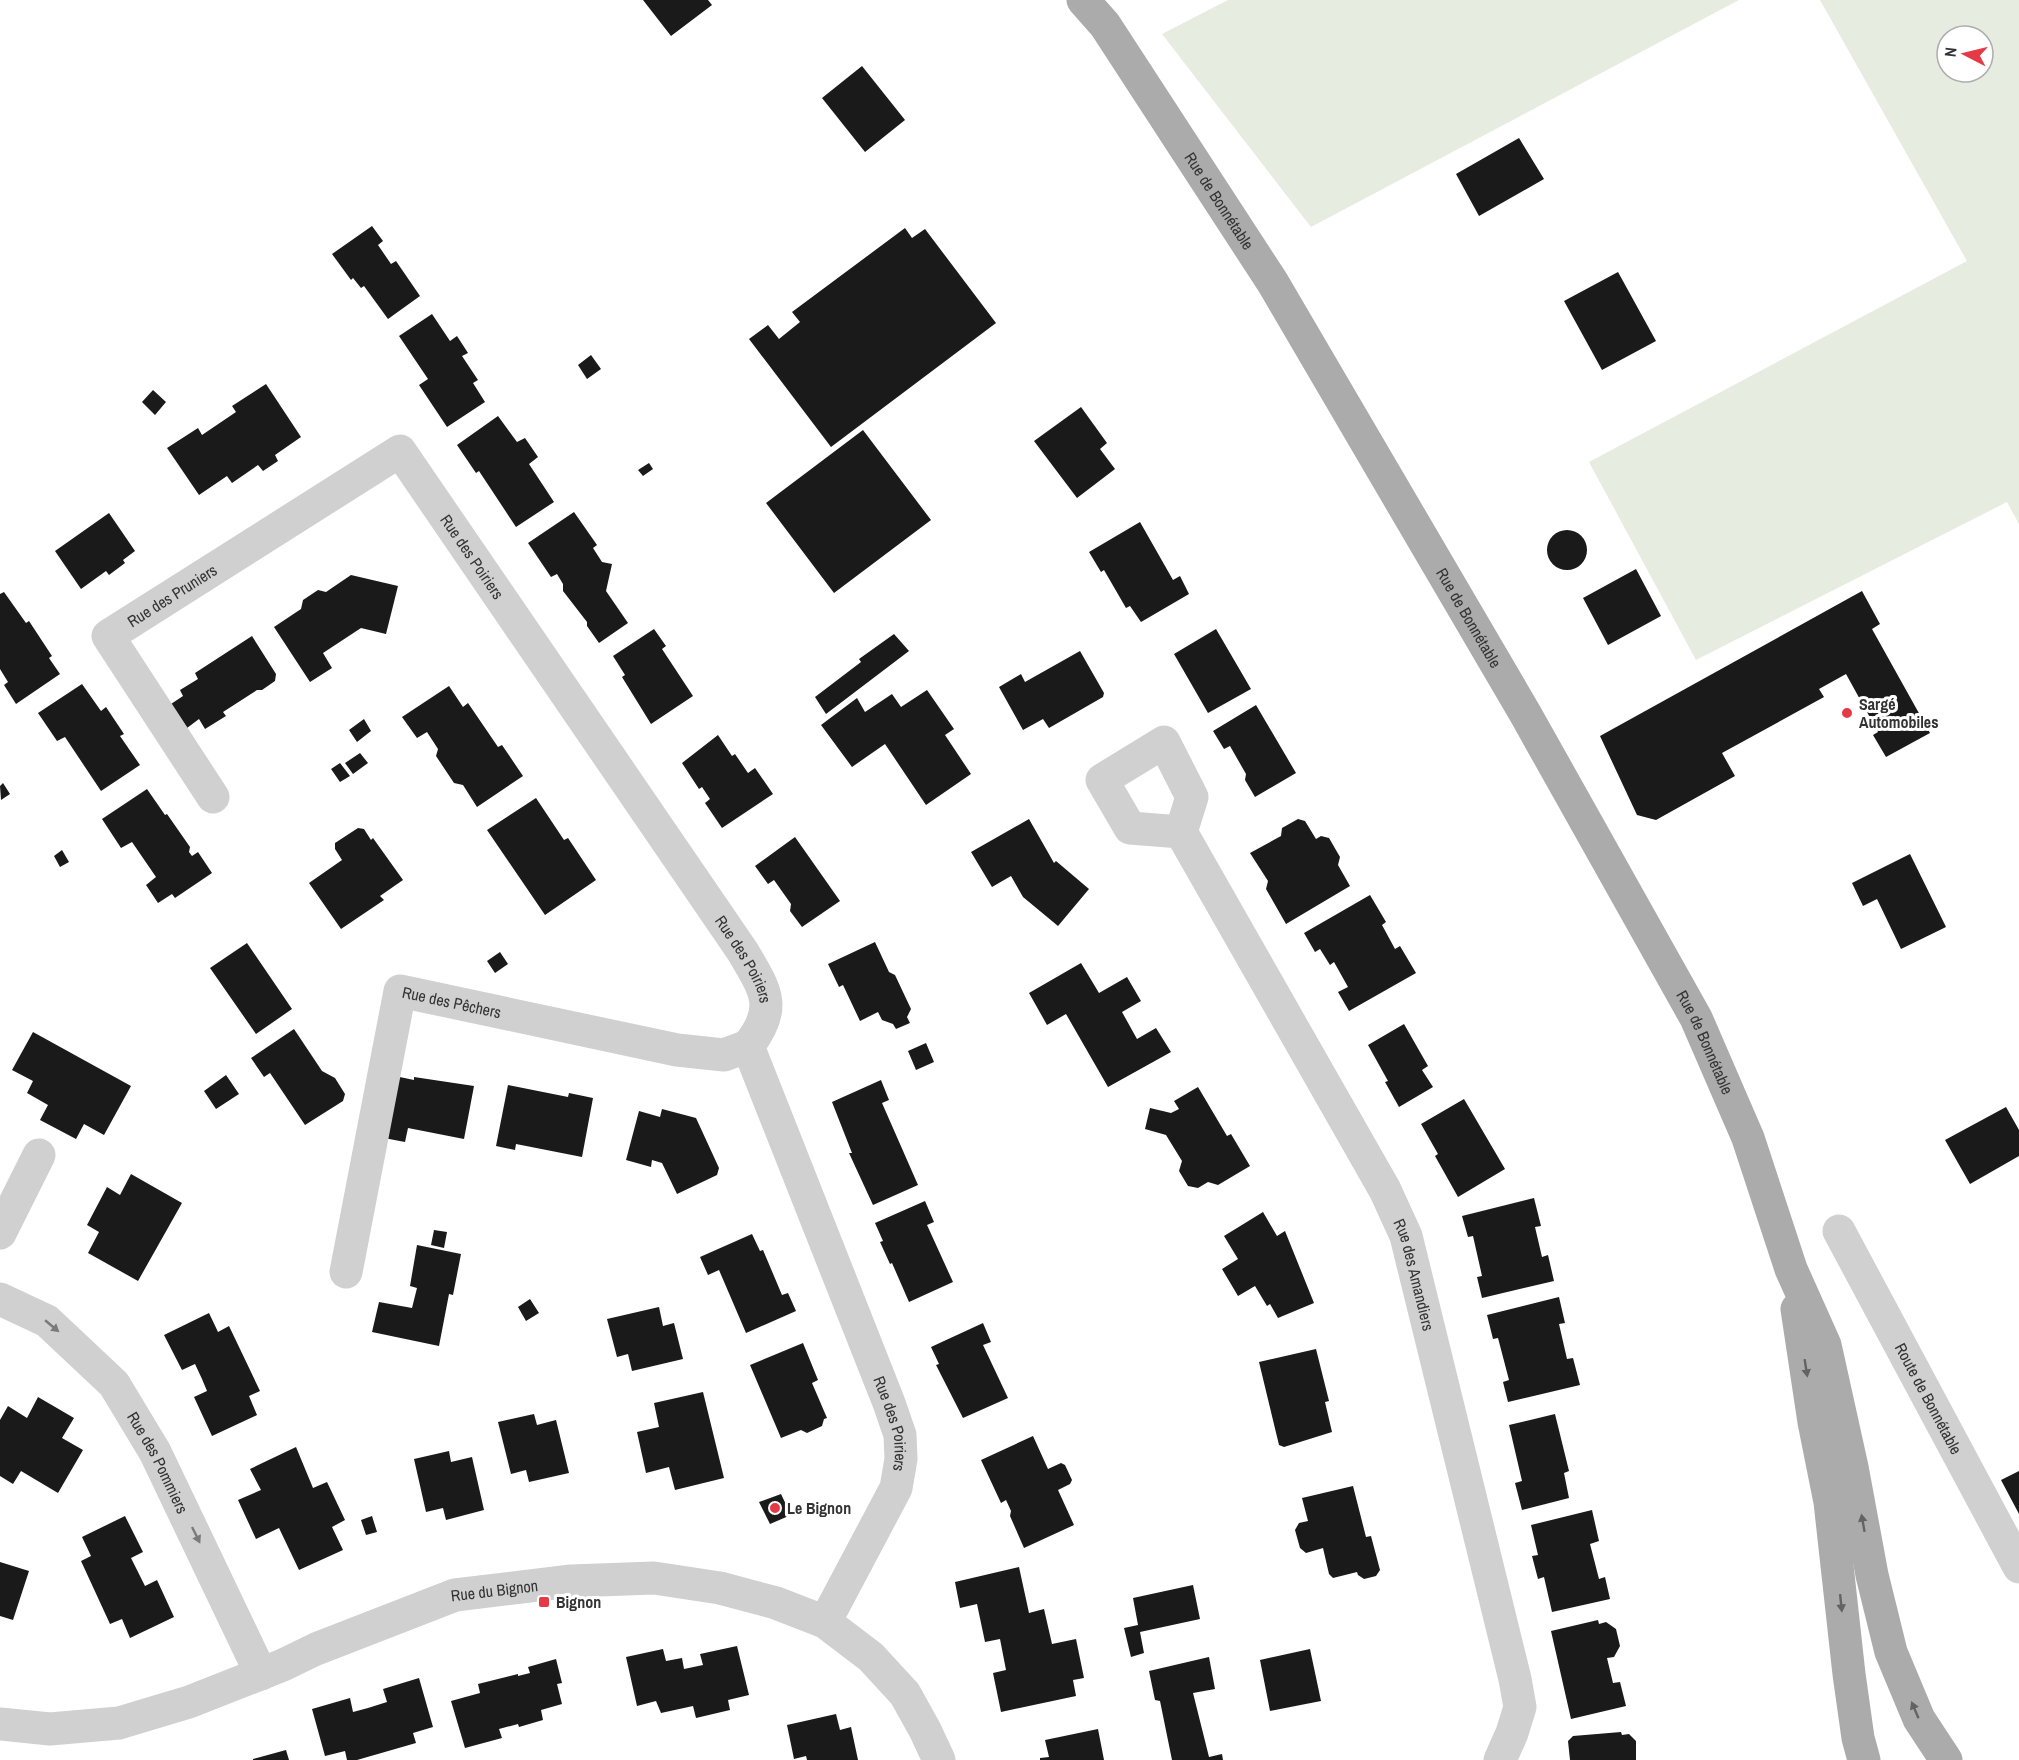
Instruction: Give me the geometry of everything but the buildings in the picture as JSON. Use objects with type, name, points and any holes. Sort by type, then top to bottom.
[{"type":"main road","name":"Rue de Bonnétable","points":[[1083,0],[1105,25],[1273,283],[1526,715],[1696,1018],[1748,1138],[1791,1269]]},
{"type":"main road","points":[[1791,1269],[1814,1422],[1830,1502],[1848,1674],[1858,1738],[1864,1760]]},
{"type":"main road","points":[[1791,1269],[1826,1345],[1872,1575],[1891,1652],[1919,1719],[1946,1760]]},
{"type":"street","name":"Rue des Pruniers","points":[[213,797],[108,636],[400,451]]},
{"type":"street","name":"Rue des Poiriers","points":[[400,451],[743,952],[763,987],[768,1008],[760,1031],[748,1046],[900,1435],[901,1459],[896,1488],[825,1622]]},
{"type":"street","name":"Rue des Amandiers","points":[[1180,832],[1385,1190],[1406,1236],[1515,1679],[1520,1707],[1500,1760]]},
{"type":"street","name":"Rue des Pêchers","points":[[346,1272],[400,991],[677,1050],[724,1055],[748,1046]]},
{"type":"street","points":[[0,1233],[39,1155]]},
{"type":"street","name":"Route de Bonnétable","points":[[1839,1231],[2019,1567]]},
{"type":"street","name":"Rue des Pommiers","points":[[0,1299],[47,1320],[114,1384],[155,1452],[261,1674]]},
{"type":"street","name":"Rue du Bignon","points":[[0,1724],[50,1729],[119,1723],[189,1702],[455,1595],[571,1581],[654,1578],[720,1588],[776,1603],[825,1622],[871,1657],[905,1694],[939,1760]]},
{"type":"shaded area","points":[[1228,0],[1739,0],[1311,227],[1162,34]]},
{"type":"shaded area","points":[[1820,0],[2019,0],[2019,524],[2007,502],[1696,660],[1589,462],[1967,261]]},
{"type":"place","name":"Sargé Automobiles","points":[[1847,713]]},
{"type":"place","name":"Le Bignon","points":[[775,1508]]},
{"type":"place","name":"Bignon","points":[[544,1602]]}]
